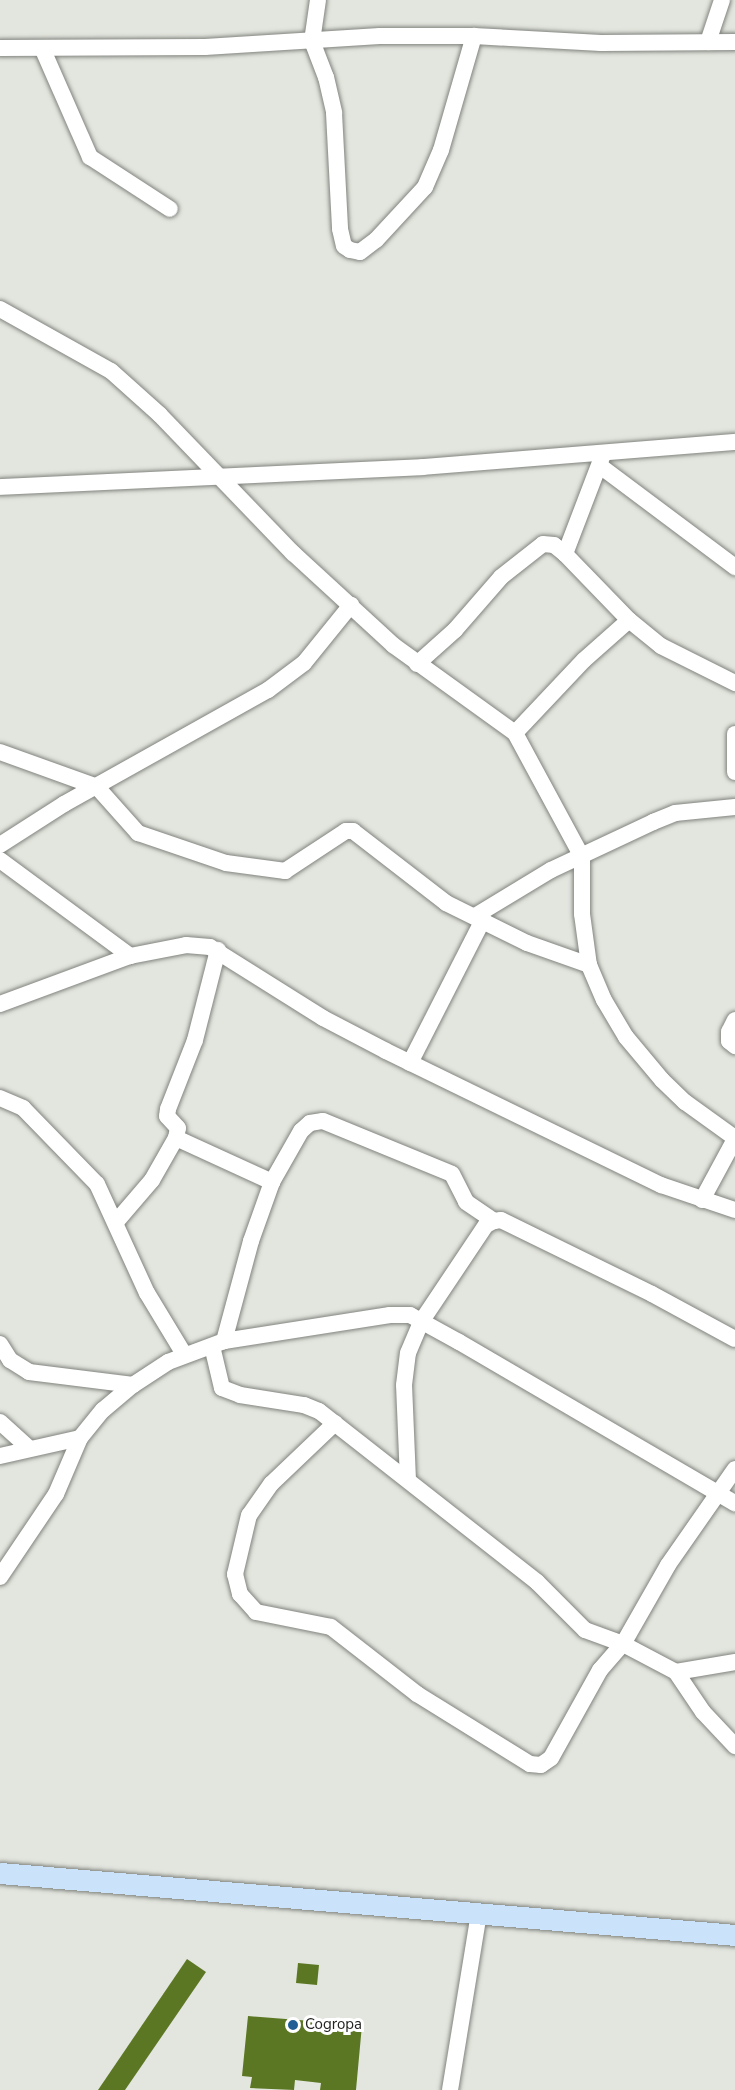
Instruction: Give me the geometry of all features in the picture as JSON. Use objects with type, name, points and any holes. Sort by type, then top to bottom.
[{"type":"main road","points":[[0,1873],[735,1935]]},
{"type":"street","points":[[318,0],[312,41],[326,77],[334,113],[340,229],[344,246],[360,252],[376,240],[425,187],[441,150],[474,36]]},
{"type":"street","points":[[708,42],[722,0]]},
{"type":"street","points":[[0,48],[43,50],[474,36],[601,44],[735,42]]},
{"type":"street","points":[[43,50],[90,157],[170,209]]},
{"type":"street","points":[[0,309],[111,371],[220,476],[279,539],[351,605],[417,664],[477,702],[515,733],[582,856],[582,914],[589,966],[626,1037],[662,1080],[685,1102],[735,1138],[702,1200]]},
{"type":"street","points":[[0,488],[601,460],[735,442]]},
{"type":"street","points":[[565,554],[601,460]]},
{"type":"street","points":[[601,460],[735,567]]},
{"type":"street","points":[[417,664],[533,550],[543,544],[554,545],[565,554],[629,620],[661,645],[735,683]]},
{"type":"street","points":[[0,845],[268,690],[304,663],[351,605]]},
{"type":"street","points":[[515,733],[584,660],[629,620]]},
{"type":"street","points":[[735,734],[735,772]]},
{"type":"street","points":[[0,752],[97,787],[138,832],[225,863],[285,871],[346,831],[353,831],[424,888],[527,943],[589,966]]},
{"type":"street","points":[[410,1063],[479,918],[520,886],[675,813],[735,807]]},
{"type":"street","points":[[0,860],[130,956]]},
{"type":"street","points":[[0,1004],[130,956],[186,945],[218,951],[323,1018],[410,1063],[661,1185],[735,1210]]},
{"type":"street","points":[[116,1222],[152,1180],[176,1138],[178,1128],[168,1116],[168,1109],[195,1040],[218,951]]},
{"type":"street","points":[[735,1020],[729,1041],[735,1046]]},
{"type":"street","points":[[0,1098],[23,1108],[54,1143],[98,1184],[147,1293],[184,1354]]},
{"type":"street","points":[[494,1221],[466,1202],[452,1174],[323,1121],[310,1123],[301,1131],[272,1182],[251,1241],[218,1343],[219,1380],[226,1391],[304,1405],[335,1423],[537,1582],[585,1630],[623,1644],[676,1672],[703,1712],[735,1746]]},
{"type":"street","points":[[176,1138],[272,1182]]},
{"type":"street","points":[[408,1480],[404,1385],[408,1353],[421,1322],[486,1225],[494,1221],[501,1220],[733,1333]]},
{"type":"street","points":[[0,1577],[56,1494],[80,1438],[103,1410],[133,1385],[184,1354],[218,1343],[390,1315],[410,1315],[719,1496],[735,1503]]},
{"type":"street","points":[[0,1344],[10,1360],[29,1372],[133,1385]]},
{"type":"street","points":[[0,1422],[29,1448]]},
{"type":"street","points":[[335,1423],[270,1484],[249,1515],[239,1548],[236,1580],[240,1594],[256,1612],[331,1627],[417,1694],[530,1764],[541,1766],[551,1758],[582,1698],[623,1644],[668,1565],[719,1496],[735,1469]]},
{"type":"street","points":[[0,1456],[80,1438]]},
{"type":"street","points":[[676,1672],[735,1662]]},
{"type":"street","points":[[450,2090],[479,1913]]},
{"type":"building","points":[[187,1959],[206,1972],[125,2090],[98,2090]]},
{"type":"building","points":[[298,1963],[319,1965],[317,1985],[296,1983]]},
{"type":"building","points":[[248,2016],[362,2025],[356,2090],[320,2090],[321,2083],[295,2080],[294,2090],[250,2088],[252,2077],[242,2076]]},
{"type":"place","name":"Cogropa","points":[[293,2025]]}]
